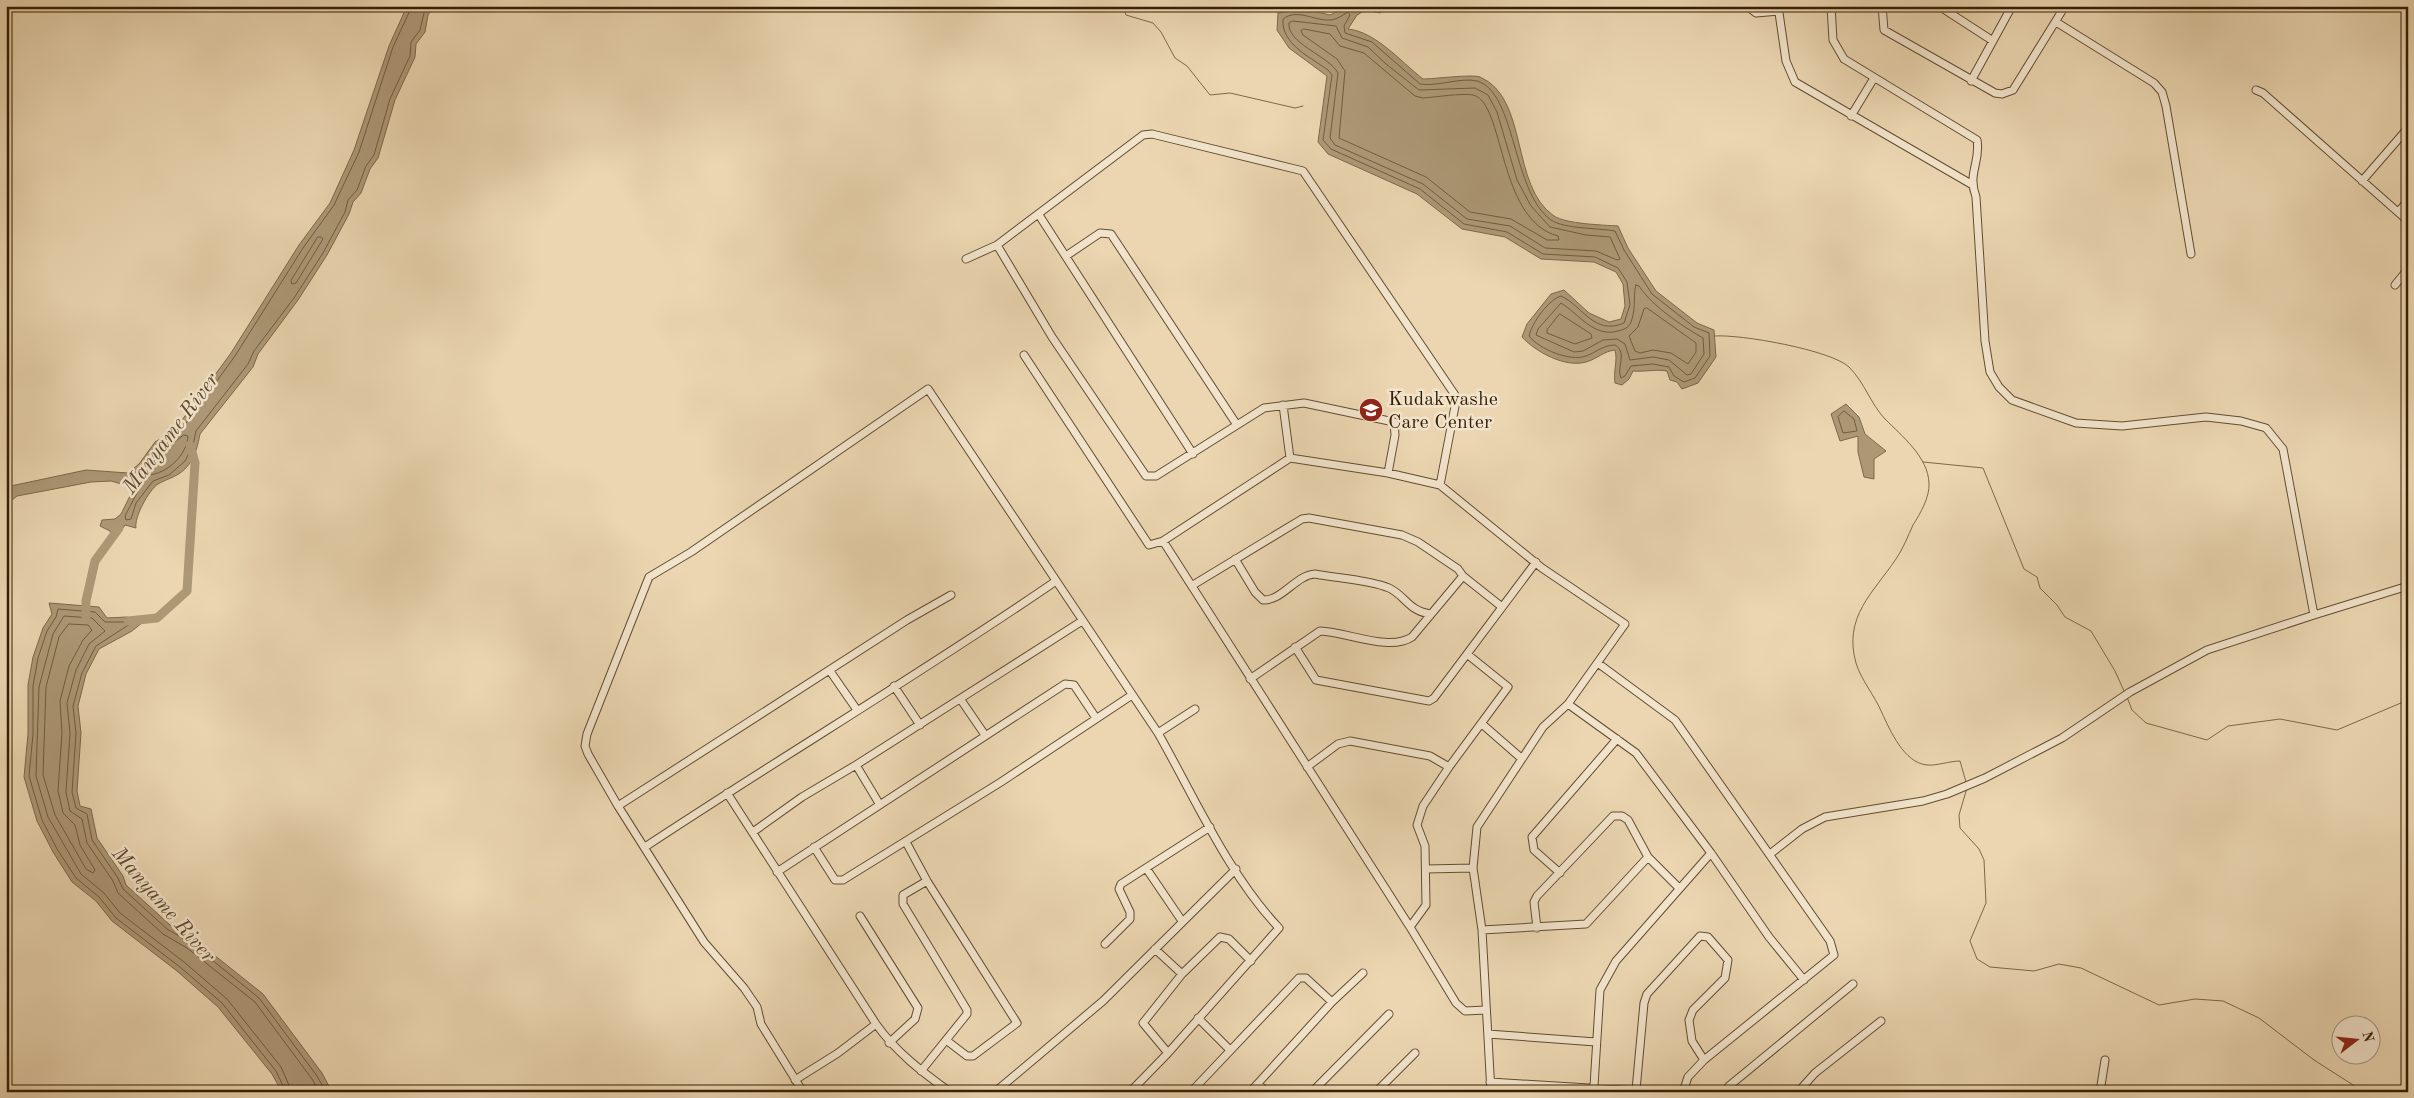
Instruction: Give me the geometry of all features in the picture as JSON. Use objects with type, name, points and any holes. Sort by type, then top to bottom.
[{"type":"street","points":[[1747,6],[1756,13],[1779,9],[1786,62],[1795,82],[1971,184]]},
{"type":"street","points":[[1831,6],[1833,40],[1835,47],[1844,59],[1977,140],[1979,149],[1971,184],[1976,197],[1985,341],[1990,372],[1999,387],[2012,400],[2076,423],[2122,426],[2206,417],[2241,420],[2266,428],[2283,449],[2314,614]]},
{"type":"street","points":[[1882,6],[1884,30],[1970,81],[1995,93],[2009,92],[2065,6]]},
{"type":"street","points":[[1939,6],[1993,41]]},
{"type":"street","points":[[1970,81],[2012,6]]},
{"type":"street","points":[[2056,22],[2154,83],[2162,92],[2191,254]]},
{"type":"street","points":[[1851,116],[1874,78]]},
{"type":"street","points":[[2256,90],[2263,93],[2362,182],[2408,220]]},
{"type":"street","points":[[2362,182],[2408,128]]},
{"type":"street","points":[[966,258],[997,245],[1039,215],[1122,149],[1148,134],[1303,171],[1455,395],[1456,401],[1440,485]]},
{"type":"street","points":[[2398,212],[2408,201]]},
{"type":"street","points":[[1039,215],[1193,454]]},
{"type":"street","points":[[1066,256],[1100,234],[1111,234],[1237,425]]},
{"type":"street","points":[[997,245],[1052,337],[1146,476],[1156,476],[1264,408],[1304,403],[1394,422],[1395,435],[1388,473]]},
{"type":"street","points":[[2395,285],[2408,269]]},
{"type":"street","points":[[1024,355],[1149,544],[1163,541],[1290,458],[1388,473],[1440,485],[1536,562],[1625,624],[1599,664],[1568,704],[1546,723],[1477,827],[1473,868],[1482,930],[1491,1092]]},
{"type":"street","points":[[803,1092],[761,1024],[757,1007],[744,988],[704,942],[618,806],[588,754],[586,734],[649,577],[691,552],[928,389],[1158,733],[1210,827],[1236,869],[1266,914],[1279,928],[1168,1053],[1130,1092]]},
{"type":"street","points":[[1283,405],[1290,458]]},
{"type":"street","points":[[1192,585],[1302,519],[1309,518],[1407,536],[1432,550],[1458,569],[1463,576],[1502,607]]},
{"type":"street","points":[[1163,541],[1410,927],[1456,1003],[1464,1011],[1486,1010]]},
{"type":"street","points":[[1235,559],[1255,592],[1263,600],[1272,599],[1308,576],[1315,574],[1385,587],[1397,594],[1416,611],[1431,614]]},
{"type":"street","points":[[1295,648],[1316,680],[1429,702],[1434,698],[1536,562]]},
{"type":"street","points":[[1250,679],[1320,631],[1399,643],[1412,637],[1463,576]]},
{"type":"street","points":[[645,847],[894,686],[977,635],[1056,581]]},
{"type":"street","points":[[1770,854],[1812,822],[1825,817],[1947,794],[1985,778],[2062,738],[2130,692],[2207,650],[2314,614],[2408,586]]},
{"type":"street","points":[[618,806],[951,595]]},
{"type":"street","points":[[753,832],[802,797],[961,700],[1082,620]]},
{"type":"street","points":[[1410,927],[1426,905],[1425,846],[1418,822],[1423,806],[1449,767],[1508,687],[1467,654]]},
{"type":"street","points":[[1599,664],[1675,720],[1830,942],[1834,955],[1704,1060],[1688,1077],[1683,1092]]},
{"type":"street","points":[[830,671],[857,710]]},
{"type":"street","points":[[777,872],[1065,684],[1074,685],[1096,718]]},
{"type":"street","points":[[894,686],[920,725]]},
{"type":"street","points":[[814,847],[835,880],[843,880],[906,842],[1132,695]]},
{"type":"street","points":[[961,700],[985,735]]},
{"type":"street","points":[[1568,704],[1636,753],[1711,853],[1769,937],[1804,980]]},
{"type":"street","points":[[1158,733],[1195,710]]},
{"type":"street","points":[[1482,724],[1521,758]]},
{"type":"street","points":[[1560,873],[1534,850],[1532,837],[1617,739]]},
{"type":"street","points":[[1307,767],[1338,744],[1350,741],[1430,756],[1449,767]]},
{"type":"street","points":[[856,765],[880,805]]},
{"type":"street","points":[[727,793],[889,1043],[921,1071],[950,1092]]},
{"type":"street","points":[[1537,928],[1535,899],[1613,816],[1622,816],[1628,820],[1648,857],[1679,888]]},
{"type":"street","points":[[1105,944],[1130,918],[1130,912],[1119,886],[1210,827]]},
{"type":"street","points":[[906,842],[927,881],[1017,1023],[973,1056],[967,1056],[946,1040]]},
{"type":"street","points":[[1594,1086],[1598,994],[1612,966],[1711,853]]},
{"type":"street","points":[[1482,930],[1577,926],[1590,922],[1648,857]]},
{"type":"street","points":[[1146,868],[1182,921]]},
{"type":"street","points":[[1426,869],[1473,868]]},
{"type":"street","points":[[994,1092],[1103,1001],[1236,869]]},
{"type":"street","points":[[921,1071],[967,1014],[967,1010],[903,904],[903,895],[927,881]]},
{"type":"street","points":[[860,916],[918,1008],[915,1018],[889,1043]]},
{"type":"street","points":[[1636,1090],[1644,1003],[1647,994],[1700,936],[1708,937],[1728,960],[1725,978],[1692,1010],[1688,1020],[1692,1041],[1704,1060]]},
{"type":"street","points":[[1168,1053],[1143,1023],[1182,974],[1220,937],[1229,939],[1251,961]]},
{"type":"street","points":[[1155,949],[1182,974]]},
{"type":"street","points":[[1250,1092],[1332,1002],[1363,973]]},
{"type":"street","points":[[1191,1092],[1299,978],[1306,978],[1332,1002]]},
{"type":"street","points":[[1726,1092],[1728,1086],[1852,984]]},
{"type":"street","points":[[1312,1092],[1389,1014]]},
{"type":"street","points":[[1198,1018],[1230,1049]]},
{"type":"street","points":[[1798,1092],[1815,1073],[1881,1021]]},
{"type":"street","points":[[795,1080],[838,1053],[876,1024]]},
{"type":"street","points":[[1488,1034],[1596,1042]]},
{"type":"street","points":[[1378,1091],[1415,1053]]},
{"type":"street","points":[[2100,1092],[2105,1060]]},
{"type":"street","points":[[1490,1082],[1594,1086],[1654,1092]]},
{"type":"street","points":[[1258,1084],[1267,1092]]},
{"type":"water","points":[[407,6],[434,6],[428,15],[425,32],[416,44],[415,57],[395,100],[378,158],[370,169],[361,193],[353,202],[349,214],[327,255],[298,300],[258,354],[253,367],[200,434],[195,453],[186,468],[179,474],[154,487],[137,517],[136,528],[125,525],[116,538],[112,536],[110,531],[100,526],[102,520],[115,519],[121,514],[134,488],[132,485],[111,481],[91,482],[17,496],[6,505],[6,487],[86,470],[128,473],[139,464],[155,442],[174,431],[231,353],[299,245],[330,203],[354,150],[389,46]]},
{"type":"water","points":[[1348,6],[1391,6],[1380,13],[1366,10],[1357,15],[1348,29],[1358,31],[1378,41],[1423,79],[1476,76],[1495,88],[1506,103],[1531,185],[1540,202],[1554,216],[1560,219],[1585,224],[1618,226],[1628,248],[1656,291],[1697,323],[1714,330],[1716,357],[1698,383],[1682,389],[1677,382],[1670,380],[1667,371],[1658,370],[1633,371],[1629,379],[1622,385],[1615,383],[1615,350],[1590,361],[1578,363],[1560,361],[1543,353],[1522,337],[1527,324],[1551,294],[1564,290],[1589,313],[1609,322],[1621,319],[1625,306],[1623,284],[1616,272],[1594,262],[1541,259],[1505,237],[1462,229],[1417,194],[1328,154],[1318,142],[1327,76],[1289,48],[1277,30],[1278,13],[1305,9],[1330,15]]},
{"type":"water","points":[[1846,404],[1859,417],[1865,434],[1886,451],[1874,459],[1874,479],[1864,477],[1858,452],[1858,436],[1840,441],[1831,414]]},
{"type":"water","points":[[49,603],[99,607],[107,618],[127,617],[143,622],[132,631],[99,649],[86,674],[78,706],[81,733],[77,791],[80,806],[91,809],[97,838],[123,876],[126,885],[170,925],[194,939],[263,994],[322,1073],[332,1092],[282,1092],[272,1074],[218,1007],[177,971],[112,921],[96,901],[72,882],[53,852],[37,821],[24,777],[28,734],[28,685],[33,657],[43,628],[52,614]]},
{"type":"waterway","points":[[1123,6],[1126,15],[1153,23],[1161,32],[1175,58],[1187,66],[1210,95],[1230,93],[1295,108],[1303,106]]},
{"type":"waterway","points":[[1715,336],[1764,340],[1785,344],[1824,355],[1849,367],[1855,373],[1880,413],[1913,448],[1924,464],[1928,473],[1929,483],[1926,500],[1899,555],[1862,606],[1854,632],[1853,647],[1861,676],[1899,745],[1911,758],[1919,763],[1935,765],[1960,761],[1966,782]]},
{"type":"waterway","points":[[128,621],[157,618],[187,591],[195,463],[190,445]]},
{"type":"waterway","points":[[1923,462],[1983,468],[2024,569],[2037,577],[2040,588],[2057,605],[2065,617],[2091,631],[2115,671],[2124,691]]},
{"type":"waterway","name":"Manyame River","points":[[86,618],[86,601],[95,561],[119,528]]},
{"type":"waterway","points":[[2127,697],[2132,710],[2146,723],[2207,740],[2228,726],[2280,719],[2337,730],[2408,700]]},
{"type":"waterway","points":[[1967,788],[1959,815],[1960,828],[1979,849],[1984,860],[1986,903],[1970,941],[1977,959],[1990,967],[2034,971],[2059,964],[2081,968],[2159,1005],[2195,999],[2223,1001],[2259,1018],[2314,1060],[2364,1092]]},
{"type":"place","name":"Kudakwashe Care Center","points":[[1371,410]]}]
